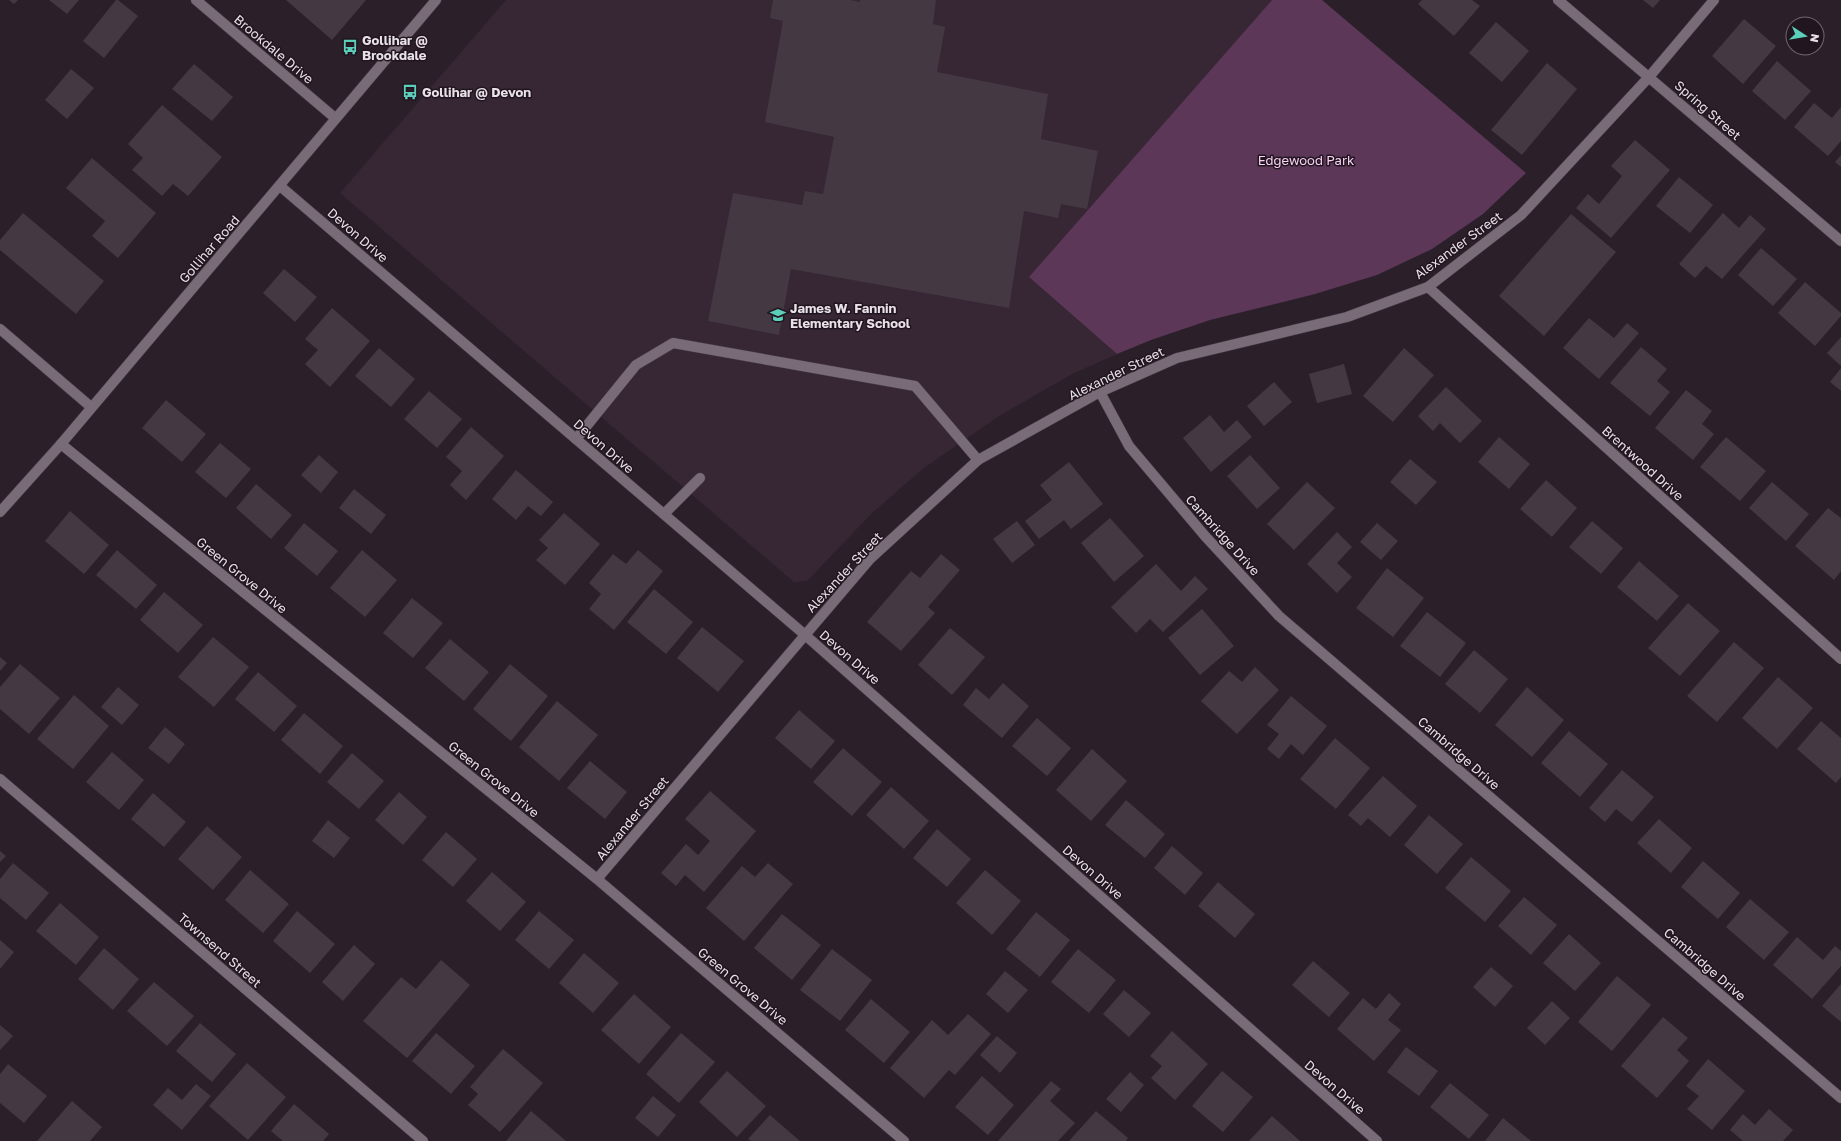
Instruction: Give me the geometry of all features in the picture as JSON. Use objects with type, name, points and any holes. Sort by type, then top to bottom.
[{"type":"street","name":"Brookdale Drive","points":[[196,0],[335,118]]},
{"type":"street","name":"Gollihar Road","points":[[0,512],[61,444],[436,0]]},
{"type":"street","name":"Spring Street","points":[[1558,0],[1841,241]]},
{"type":"street","name":"Alexander Street","points":[[597,879],[870,558],[978,460],[1100,392],[1177,358],[1347,317],[1428,287],[1521,215],[1649,77],[1714,0]]},
{"type":"street","name":"Devon Drive","points":[[280,186],[804,634],[1377,1141]]},
{"type":"street","name":"Brentwood Drive","points":[[1428,287],[1841,659]]},
{"type":"street","points":[[0,329],[91,407]]},
{"type":"street","points":[[576,439],[636,365],[673,343],[915,386],[978,460]]},
{"type":"street","name":"Cambridge Drive","points":[[1100,392],[1129,446],[1205,536],[1279,616],[1841,1098]]},
{"type":"street","name":"Green Grove Drive","points":[[61,444],[597,879],[904,1141]]},
{"type":"street","points":[[664,514],[700,478]]},
{"type":"street","name":"Townsend Street","points":[[0,779],[423,1141]]},
{"type":"shaded area","name":"James W. Fannin Elementary School","points":[[506,0],[1272,0],[1029,277],[1117,354],[1072,374],[999,416],[924,468],[873,512],[807,581],[794,582],[340,193]]},
{"type":"green space","name":"Edgewood Park","points":[[1272,0],[1322,0],[1526,173],[1483,214],[1432,249],[1377,275],[1315,294],[1210,320],[1151,340],[1117,354],[1029,277]]},
{"type":"building","points":[[9,0],[18,0],[14,4]]},
{"type":"building","points":[[49,0],[79,0],[67,14]]},
{"type":"building","points":[[116,0],[138,16],[104,58],[83,41]]},
{"type":"building","points":[[286,0],[366,0],[332,40]]},
{"type":"building","points":[[773,0],[851,0],[860,2],[860,0],[936,0],[933,24],[945,27],[937,72],[1048,94],[1041,139],[1098,151],[1087,209],[1061,204],[1058,218],[1024,211],[1009,308],[791,269],[779,335],[708,321],[733,193],[802,205],[805,191],[823,194],[834,137],[765,122],[783,21],[770,18]]},
{"type":"building","points":[[1422,0],[1472,0],[1480,6],[1454,36],[1418,4]]},
{"type":"building","points":[[1643,0],[1660,0],[1653,8]]},
{"type":"building","points":[[1744,19],[1776,46],[1743,84],[1712,56]]},
{"type":"building","points":[[1496,22],[1529,51],[1502,82],[1469,53]]},
{"type":"building","points":[[1777,61],[1811,91],[1785,120],[1752,91]]},
{"type":"building","points":[[1547,63],[1577,89],[1522,155],[1491,130]]},
{"type":"building","points":[[194,64],[233,97],[212,121],[172,89]]},
{"type":"building","points":[[71,69],[94,88],[67,119],[45,100]]},
{"type":"building","points":[[1814,103],[1832,118],[1841,107],[1841,141],[1828,156],[1794,127]]},
{"type":"building","points":[[162,105],[222,157],[188,196],[173,184],[162,196],[132,170],[143,158],[128,144]]},
{"type":"building","points":[[1635,140],[1670,170],[1611,238],[1576,208],[1588,194],[1599,204],[1622,176],[1611,166]]},
{"type":"building","points":[[1841,155],[1841,167],[1835,162]]},
{"type":"building","points":[[92,158],[156,213],[118,258],[92,236],[105,221],[66,188]]},
{"type":"building","points":[[1679,177],[1713,205],[1690,233],[1656,206]]},
{"type":"building","points":[[23,213],[104,281],[76,314],[0,250],[0,240]]},
{"type":"building","points":[[1723,213],[1739,228],[1750,215],[1766,229],[1722,279],[1706,266],[1695,278],[1679,264]]},
{"type":"building","points":[[1571,214],[1616,252],[1544,336],[1499,296]]},
{"type":"building","points":[[1761,248],[1797,279],[1773,306],[1738,275]]},
{"type":"building","points":[[284,269],[317,297],[295,322],[263,293]]},
{"type":"building","points":[[1805,282],[1841,313],[1841,316],[1815,346],[1778,313]]},
{"type":"building","points":[[332,308],[370,341],[330,387],[305,364],[318,350],[305,339]]},
{"type":"building","points":[[1589,318],[1614,338],[1627,323],[1639,333],[1599,379],[1563,348]]},
{"type":"building","points":[[1841,337],[1841,366],[1827,353]]},
{"type":"building","points":[[1641,347],[1667,369],[1657,381],[1670,392],[1650,416],[1610,383]]},
{"type":"building","points":[[379,348],[415,379],[391,407],[355,376]]},
{"type":"building","points":[[1404,348],[1434,375],[1393,422],[1363,396]]},
{"type":"building","points":[[1344,364],[1352,394],[1317,403],[1309,374]]},
{"type":"building","points":[[1841,368],[1841,391],[1830,382]]},
{"type":"building","points":[[1274,382],[1292,402],[1264,426],[1247,406]]},
{"type":"building","points":[[1446,387],[1482,421],[1460,443],[1440,423],[1433,431],[1418,416]]},
{"type":"building","points":[[1686,390],[1712,411],[1702,424],[1714,434],[1693,460],[1655,428]]},
{"type":"building","points":[[429,391],[462,419],[437,448],[404,419]]},
{"type":"building","points":[[166,400],[206,434],[182,462],[142,428]]},
{"type":"building","points":[[1210,415],[1224,432],[1237,420],[1252,437],[1211,472],[1183,438]]},
{"type":"building","points":[[471,427],[504,456],[466,500],[450,485],[462,471],[446,457]]},
{"type":"building","points":[[1499,437],[1530,464],[1509,489],[1478,462]]},
{"type":"building","points":[[1726,437],[1766,471],[1740,501],[1700,467]]},
{"type":"building","points":[[220,443],[251,469],[226,498],[195,472]]},
{"type":"building","points":[[319,455],[338,472],[321,493],[301,475]]},
{"type":"building","points":[[1250,455],[1280,488],[1257,509],[1227,476]]},
{"type":"building","points":[[1410,459],[1437,482],[1416,505],[1390,482]]},
{"type":"building","points":[[1069,462],[1103,504],[1071,529],[1064,520],[1039,539],[1025,521],[1052,500],[1040,485]]},
{"type":"building","points":[[516,470],[553,502],[541,516],[528,506],[516,520],[492,499]]},
{"type":"building","points":[[1546,480],[1577,508],[1552,537],[1520,509]]},
{"type":"building","points":[[1307,482],[1335,508],[1294,550],[1267,524]]},
{"type":"building","points":[[1772,482],[1809,514],[1786,541],[1749,508]]},
{"type":"building","points":[[256,484],[292,515],[271,539],[236,508]]},
{"type":"building","points":[[354,489],[386,515],[371,534],[339,508]]},
{"type":"building","points":[[1828,508],[1841,518],[1841,571],[1834,580],[1795,546]]},
{"type":"building","points":[[70,511],[109,545],[84,574],[45,541]]},
{"type":"building","points":[[564,513],[600,544],[565,585],[536,560],[548,548],[539,540]]},
{"type":"building","points":[[1110,518],[1144,556],[1114,582],[1081,543]]},
{"type":"building","points":[[1017,521],[1035,545],[1012,563],[993,539]]},
{"type":"building","points":[[1592,521],[1623,548],[1601,574],[1569,547]]},
{"type":"building","points":[[304,523],[338,551],[317,576],[284,548]]},
{"type":"building","points":[[1377,523],[1398,541],[1381,560],[1360,542]]},
{"type":"building","points":[[1337,532],[1352,547],[1337,563],[1352,577],[1337,593],[1307,564]]},
{"type":"building","points":[[117,550],[157,585],[136,609],[96,575]]},
{"type":"building","points":[[362,550],[397,580],[365,617],[330,588]]},
{"type":"building","points":[[638,550],[663,571],[614,630],[589,609],[601,594],[589,583],[613,554],[626,564]]},
{"type":"building","points":[[941,554],[960,570],[928,607],[935,613],[901,651],[867,622],[911,571],[920,578]]},
{"type":"building","points":[[1639,561],[1679,596],[1657,621],[1617,587]]},
{"type":"building","points":[[1156,564],[1181,591],[1195,576],[1208,589],[1163,632],[1150,619],[1136,633],[1111,607]]},
{"type":"building","points":[[1387,568],[1424,598],[1393,637],[1356,608]]},
{"type":"building","points":[[654,589],[693,622],[666,654],[627,622]]},
{"type":"building","points":[[164,592],[203,625],[178,653],[140,620]]},
{"type":"building","points":[[412,598],[443,623],[413,658],[383,633]]},
{"type":"building","points":[[1688,603],[1720,631],[1680,676],[1648,648]]},
{"type":"building","points":[[1202,609],[1234,646],[1200,675],[1168,638]]},
{"type":"building","points":[[1427,612],[1466,643],[1440,677],[1400,646]]},
{"type":"building","points":[[702,627],[744,661],[718,692],[677,658]]},
{"type":"building","points":[[950,628],[985,657],[952,695],[918,665]]},
{"type":"building","points":[[213,637],[249,667],[214,707],[178,677]]},
{"type":"building","points":[[450,639],[489,672],[464,701],[425,668]]},
{"type":"building","points":[[1734,642],[1764,668],[1717,722],[1687,696]]},
{"type":"building","points":[[1474,650],[1508,679],[1480,713],[1445,684]]},
{"type":"building","points":[[0,657],[7,663],[0,671]]},
{"type":"building","points":[[20,664],[60,698],[29,734],[0,709],[0,687]]},
{"type":"building","points":[[510,664],[548,696],[511,741],[473,709]]},
{"type":"building","points":[[1255,667],[1279,690],[1237,734],[1201,701],[1229,671],[1242,682]]},
{"type":"building","points":[[258,672],[297,706],[274,732],[235,699]]},
{"type":"building","points":[[1778,677],[1813,708],[1777,749],[1742,718]]},
{"type":"building","points":[[1003,683],[1029,706],[1002,738],[963,705],[976,688],[989,699]]},
{"type":"building","points":[[118,687],[139,705],[122,725],[101,707]]},
{"type":"building","points":[[1527,687],[1564,720],[1532,757],[1495,725]]},
{"type":"building","points":[[74,695],[109,726],[73,769],[37,739]]},
{"type":"building","points":[[1291,696],[1327,726],[1303,755],[1291,744],[1279,759],[1267,749],[1279,734],[1267,725]]},
{"type":"building","points":[[557,701],[598,735],[559,781],[519,747]]},
{"type":"building","points":[[799,710],[835,741],[811,769],[775,738]]},
{"type":"building","points":[[304,713],[343,746],[320,774],[281,740]]},
{"type":"building","points":[[1037,718],[1071,748],[1047,776],[1012,746]]},
{"type":"building","points":[[1821,721],[1841,738],[1841,777],[1836,783],[1797,749]]},
{"type":"building","points":[[165,727],[185,744],[169,764],[148,748]]},
{"type":"building","points":[[1569,731],[1608,764],[1580,797],[1541,763]]},
{"type":"building","points":[[1335,738],[1370,768],[1336,809],[1300,779]]},
{"type":"building","points":[[843,748],[882,782],[852,816],[813,782]]},
{"type":"building","points":[[1092,749],[1127,781],[1091,821],[1056,790]]},
{"type":"building","points":[[112,752],[144,780],[119,810],[86,782]]},
{"type":"building","points":[[352,753],[384,781],[359,809],[327,782]]},
{"type":"building","points":[[590,761],[627,792],[605,819],[567,788]]},
{"type":"building","points":[[1622,770],[1654,797],[1632,822],[1616,809],[1605,822],[1589,808]]},
{"type":"building","points":[[1383,776],[1417,806],[1390,837],[1368,818],[1361,826],[1348,815]]},
{"type":"building","points":[[891,787],[929,821],[904,849],[866,815]]},
{"type":"building","points":[[710,791],[756,831],[704,892],[685,875],[676,886],[661,873],[686,844],[698,855],[710,841],[685,819]]},
{"type":"building","points":[[399,792],[427,817],[403,845],[375,820]]},
{"type":"building","points":[[153,793],[186,822],[164,847],[131,819]]},
{"type":"building","points":[[1126,800],[1165,834],[1145,858],[1105,825]]},
{"type":"building","points":[[1429,815],[1463,844],[1437,874],[1404,845]]},
{"type":"building","points":[[1659,819],[1692,848],[1671,873],[1637,843]]},
{"type":"building","points":[[328,820],[350,838],[334,858],[312,841]]},
{"type":"building","points":[[207,826],[242,857],[213,890],[178,859]]},
{"type":"building","points":[[937,829],[971,859],[947,887],[913,858]]},
{"type":"building","points":[[446,832],[477,859],[453,887],[422,860]]},
{"type":"building","points":[[1172,846],[1203,873],[1185,895],[1154,868]]},
{"type":"building","points":[[0,851],[6,856],[0,862]]},
{"type":"building","points":[[1471,857],[1511,891],[1485,922],[1445,888]]},
{"type":"building","points":[[1703,861],[1740,893],[1718,919],[1681,887]]},
{"type":"building","points":[[13,863],[49,893],[26,920],[0,898],[0,879]]},
{"type":"building","points":[[768,863],[793,884],[744,941],[706,908],[742,866],[755,877]]},
{"type":"building","points":[[250,870],[289,904],[263,933],[225,900]]},
{"type":"building","points":[[985,870],[1021,901],[992,935],[956,903]]},
{"type":"building","points":[[492,872],[526,902],[500,931],[466,901]]},
{"type":"building","points":[[1218,882],[1255,914],[1235,938],[1198,906]]},
{"type":"building","points":[[1524,897],[1557,925],[1531,955],[1498,926]]},
{"type":"building","points":[[1750,899],[1789,932],[1764,960],[1726,927]]},
{"type":"building","points":[[60,903],[99,937],[76,965],[36,931]]},
{"type":"building","points":[[297,911],[335,944],[310,973],[273,941]]},
{"type":"building","points":[[539,911],[574,940],[549,969],[515,940]]},
{"type":"building","points":[[1036,912],[1070,940],[1040,977],[1006,949]]},
{"type":"building","points":[[782,914],[821,945],[792,980],[754,948]]},
{"type":"building","points":[[1569,934],[1601,963],[1575,991],[1543,963]]},
{"type":"building","points":[[1797,937],[1823,960],[1835,946],[1841,951],[1841,966],[1812,999],[1773,965]]},
{"type":"building","points":[[0,940],[14,952],[0,969]]},
{"type":"building","points":[[354,945],[375,964],[343,1001],[322,982]]},
{"type":"building","points":[[104,948],[139,979],[113,1010],[78,979]]},
{"type":"building","points":[[832,949],[872,980],[840,1021],[800,990]]},
{"type":"building","points":[[1078,949],[1116,980],[1089,1013],[1051,982]]},
{"type":"building","points":[[584,953],[619,983],[593,1013],[559,983]]},
{"type":"building","points":[[441,960],[470,985],[407,1058],[363,1021],[401,977],[416,989]]},
{"type":"building","points":[[1313,961],[1350,993],[1329,1017],[1292,985]]},
{"type":"building","points":[[1491,967],[1513,986],[1495,1007],[1473,987]]},
{"type":"building","points":[[1005,971],[1028,990],[1008,1013],[986,994]]},
{"type":"building","points":[[1617,976],[1651,1005],[1612,1051],[1578,1022]]},
{"type":"building","points":[[154,982],[194,1016],[167,1046],[127,1011]]},
{"type":"building","points":[[1841,984],[1841,1022],[1822,1006]]},
{"type":"building","points":[[1124,990],[1151,1013],[1129,1037],[1103,1014]]},
{"type":"building","points":[[1389,993],[1401,1004],[1388,1020],[1401,1030],[1374,1061],[1337,1029],[1363,998],[1376,1009]]},
{"type":"building","points":[[634,994],[671,1027],[639,1064],[601,1030]]},
{"type":"building","points":[[871,999],[910,1032],[884,1063],[845,1030]]},
{"type":"building","points":[[1552,1001],[1570,1018],[1545,1045],[1527,1028]]},
{"type":"building","points":[[968,1014],[991,1034],[955,1075],[949,1070],[924,1098],[890,1068],[932,1020],[948,1035]]},
{"type":"building","points":[[1663,1017],[1688,1038],[1677,1050],[1689,1061],[1657,1098],[1621,1066]]},
{"type":"building","points":[[200,1023],[236,1054],[212,1082],[176,1051]]},
{"type":"building","points":[[0,1025],[13,1036],[0,1050]]},
{"type":"building","points":[[1172,1031],[1208,1064],[1175,1100],[1151,1078],[1162,1066],[1150,1056]]},
{"type":"building","points":[[436,1033],[475,1066],[451,1094],[412,1061]]},
{"type":"building","points":[[681,1033],[715,1062],[679,1103],[646,1074]]},
{"type":"building","points":[[997,1036],[1017,1053],[1000,1073],[980,1055]]},
{"type":"building","points":[[1406,1047],[1438,1071],[1419,1096],[1387,1072]]},
{"type":"building","points":[[503,1049],[543,1083],[500,1132],[468,1105],[478,1094],[470,1087]]},
{"type":"building","points":[[1708,1059],[1745,1091],[1712,1130],[1687,1109],[1699,1096],[1686,1086]]},
{"type":"building","points":[[247,1063],[286,1097],[248,1140],[209,1106]]},
{"type":"building","points":[[8,1064],[47,1096],[24,1123],[0,1103],[0,1074]]},
{"type":"building","points":[[727,1071],[766,1106],[737,1137],[699,1102]]},
{"type":"building","points":[[1222,1071],[1253,1097],[1223,1132],[1192,1106]]},
{"type":"building","points":[[1130,1072],[1144,1085],[1121,1112],[1106,1099]]},
{"type":"building","points":[[982,1076],[1014,1105],[988,1135],[955,1107]]},
{"type":"building","points":[[1051,1081],[1061,1089],[1050,1101],[1075,1123],[1058,1141],[998,1141]]},
{"type":"building","points":[[1450,1083],[1489,1115],[1469,1139],[1430,1107]]},
{"type":"building","points":[[196,1084],[211,1096],[182,1130],[153,1105],[168,1088],[182,1100]]},
{"type":"building","points":[[653,1096],[676,1115],[658,1137],[635,1118]]},
{"type":"building","points":[[72,1101],[102,1127],[90,1141],[37,1141]]},
{"type":"building","points":[[294,1104],[329,1134],[323,1141],[283,1141],[271,1131]]},
{"type":"building","points":[[1769,1109],[1793,1130],[1783,1141],[1743,1141],[1730,1130],[1743,1114],[1755,1125]]},
{"type":"building","points":[[531,1111],[566,1141],[506,1141]]},
{"type":"building","points":[[1096,1111],[1128,1138],[1126,1141],[1069,1141]]},
{"type":"building","points":[[770,1115],[800,1141],[751,1141],[748,1139]]},
{"type":"building","points":[[1272,1116],[1300,1141],[1249,1141]]},
{"type":"building","points":[[1503,1118],[1531,1141],[1485,1141]]},
{"type":"place","name":"Gollihar @ Brookdale","points":[[350,47]]},
{"type":"place","name":"Gollihar @ Devon","points":[[410,92]]},
{"type":"place","name":"James W. Fannin Elementary School","points":[[778,315]]}]
